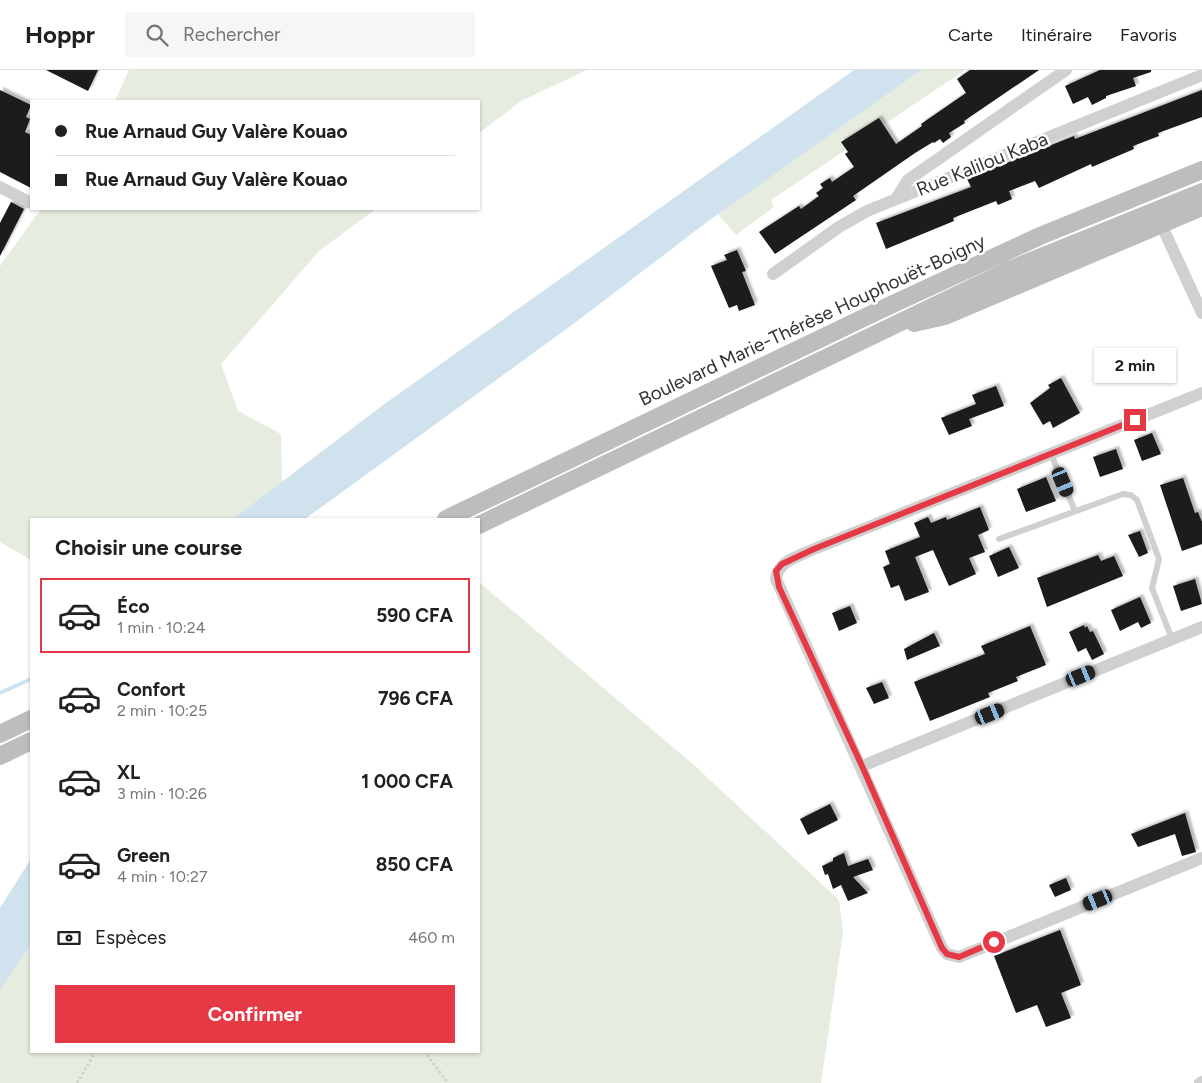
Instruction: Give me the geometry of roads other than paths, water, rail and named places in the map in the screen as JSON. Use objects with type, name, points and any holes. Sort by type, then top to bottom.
[{"type":"main road","name":"Boulevard Marie-Thérèse Houphouët-Boigny","points":[[448,518],[880,310],[1040,236],[1202,170]]},
{"type":"main road","name":"Boulevard Marie-Thérèse Houphouët-Boigny","points":[[480,525],[1009,270],[1202,192]]},
{"type":"main road","points":[[886,329],[945,316],[1202,207]]},
{"type":"main road","points":[[0,734],[30,719]]},
{"type":"main road","points":[[0,756],[30,741]]},
{"type":"street","points":[[896,199],[908,180],[1066,70]]},
{"type":"street","name":"Rue Kalilou Kaba","points":[[773,274],[867,211],[1202,75]]},
{"type":"street","points":[[0,187],[30,202]]},
{"type":"street","points":[[1161,224],[1202,314]]},
{"type":"street","points":[[1202,393],[814,549],[782,564],[776,571],[779,587],[862,766],[942,948],[952,957],[959,957],[1202,858]]},
{"type":"street","points":[[862,766],[1202,627]]},
{"type":"lane","points":[[1051,454],[1074,511]]},
{"type":"lane","points":[[999,539],[1124,494],[1131,495],[1137,500],[1159,559],[1152,588],[1172,639]]},
{"type":"water","points":[[854,70],[921,70],[707,222],[576,322],[306,518],[234,518],[383,405]]},
{"type":"water","points":[[30,861],[30,945],[0,990],[0,908]]},
{"type":"waterway","points":[[0,693],[30,679]]}]
